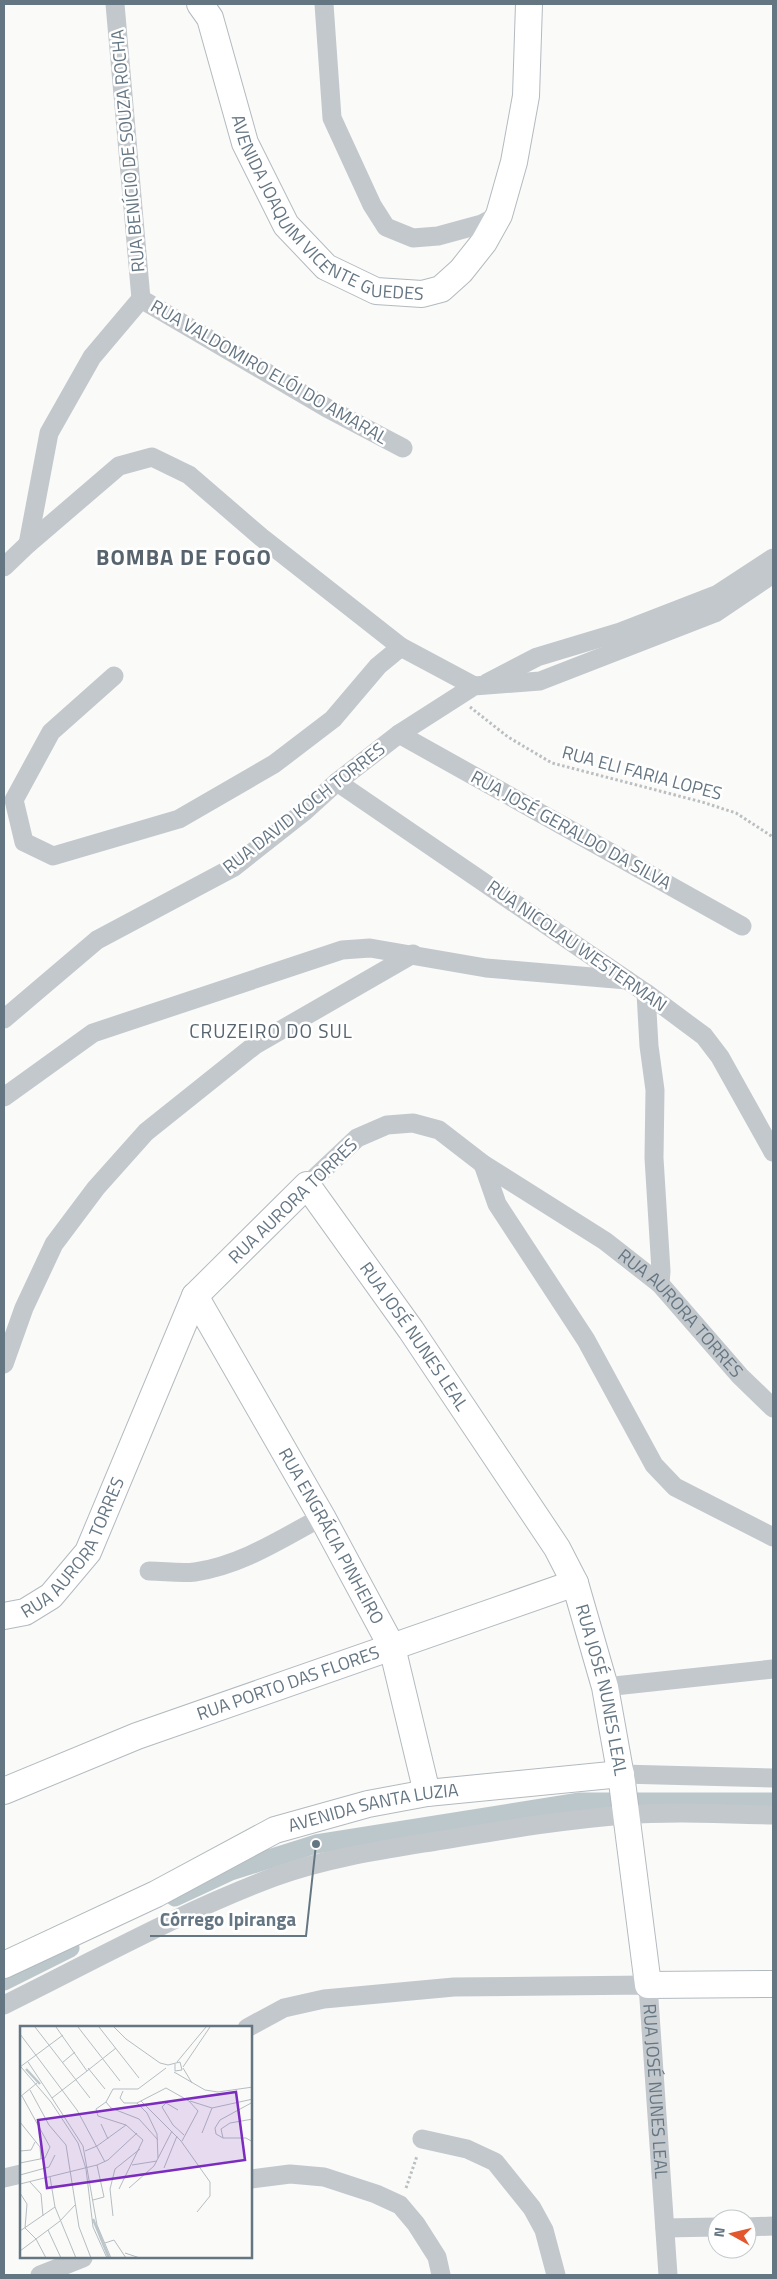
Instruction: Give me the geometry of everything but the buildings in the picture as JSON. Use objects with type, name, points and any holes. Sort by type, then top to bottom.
[{"type":"street","name":"RUA BENÍCIO DE SOUZA ROCHA","points":[[115,4],[141,299]]},
{"type":"street","name":"AVENIDA JOAQUIM VICENTE GUEDES","points":[[200,4],[210,18],[245,144],[286,225],[326,267],[376,292],[422,294],[441,289],[461,271],[484,242],[499,215],[514,162],[526,96],[529,4]]},
{"type":"street","points":[[324,4],[332,118],[372,204],[386,227],[413,238],[438,236],[482,224],[499,215]]},
{"type":"street","name":"RUA VALDOMIRO ELÓI DO AMARAL","points":[[28,544],[48,433],[92,357],[141,299],[327,408],[403,448]]},
{"type":"street","points":[[4,567],[119,466],[152,457],[189,475],[261,537],[401,647],[479,685],[540,681],[715,613],[773,574]]},
{"type":"street","name":"RUA DAVID KOCH TORRES","points":[[4,1019],[97,940],[234,867],[306,812],[337,782],[399,734],[457,697],[537,658],[620,632],[718,594],[773,558]]},
{"type":"street","points":[[114,676],[51,732],[14,800],[24,842],[53,856],[179,819],[274,764],[333,718],[378,666],[401,647]]},
{"type":"street","name":"RUA JOSÉ GERALDO DA SILVA","points":[[399,734],[742,926]]},
{"type":"street","name":"RUA NICOLAU WESTERMAN","points":[[337,782],[646,993],[704,1036],[720,1056],[773,1152]]},
{"type":"street","points":[[4,1096],[93,1033],[342,950],[370,948],[486,968],[627,980]]},
{"type":"street","points":[[4,1364],[24,1308],[54,1244],[96,1188],[146,1132],[255,1045],[413,954]]},
{"type":"street","points":[[646,993],[649,1046],[655,1090],[654,1158],[661,1271],[660,1284]]},
{"type":"street","name":"RUA AURORA TORRES","points":[[4,1616],[25,1612],[51,1596],[88,1552],[195,1296],[357,1138],[387,1125],[413,1123],[439,1130],[483,1164],[605,1241],[660,1284],[740,1376],[773,1408]]},
{"type":"street","points":[[483,1164],[497,1204],[586,1340],[654,1465],[676,1487],[773,1537]]},
{"type":"street","name":"RUA JOSÉ NUNES LEAL","points":[[307,1185],[411,1330],[556,1548],[575,1583],[605,1687],[623,1794],[648,1985],[668,2275]]},
{"type":"street","name":"RUA ENGRÁCIA PINHEIRO","points":[[195,1296],[322,1517],[392,1647],[427,1793]]},
{"type":"street","points":[[149,1571],[193,1572],[223,1567],[254,1554],[322,1517]]},
{"type":"street","name":"RUA PORTO DAS FLORES","points":[[4,1791],[137,1736],[575,1583]]},
{"type":"street","points":[[605,1687],[773,1669]]},
{"type":"street","name":"AVENIDA SANTA LUZIA","points":[[4,1964],[156,1894],[275,1830],[368,1804],[427,1793],[623,1794],[773,1778]]},
{"type":"street","name":"AVENIDA SANTA LUZIA","points":[[4,2005],[201,1908],[275,1877],[318,1864],[370,1852],[570,1820],[623,1794],[773,1815]]},
{"type":"street","points":[[252,2026],[284,2008],[324,1999],[454,1987],[773,1984]]},
{"type":"street","points":[[422,2138],[467,2150],[495,2162],[532,2208],[544,2230],[556,2275]]},
{"type":"street","points":[[4,2178],[20,2174]]},
{"type":"street","points":[[252,2179],[290,2174],[324,2177],[376,2194],[400,2205],[416,2224],[437,2257],[441,2275]]},
{"type":"street","points":[[757,2227],[773,2226]]},
{"type":"street","points":[[665,2228],[707,2227]]},
{"type":"street","points":[[40,2275],[80,2259]]},
{"type":"path","name":"RUA ELI FARIA LOPES","points":[[457,697],[508,737],[552,763],[736,812],[773,837]]},
{"type":"path","points":[[400,2205],[422,2138]]},
{"type":"waterway","points":[[175,1897],[231,1871],[316,1844],[580,1802],[773,1802]]},
{"type":"waterway","points":[[4,1981],[70,1948]]},
{"type":"place","name":"Córrego Ipiranga","points":[[316,1844]]},
{"type":"district","name":"BOMBA DE FOGO","points":[[184,557]]},
{"type":"district","name":"CRUZEIRO DO SUL","points":[[271,1031]]}]
